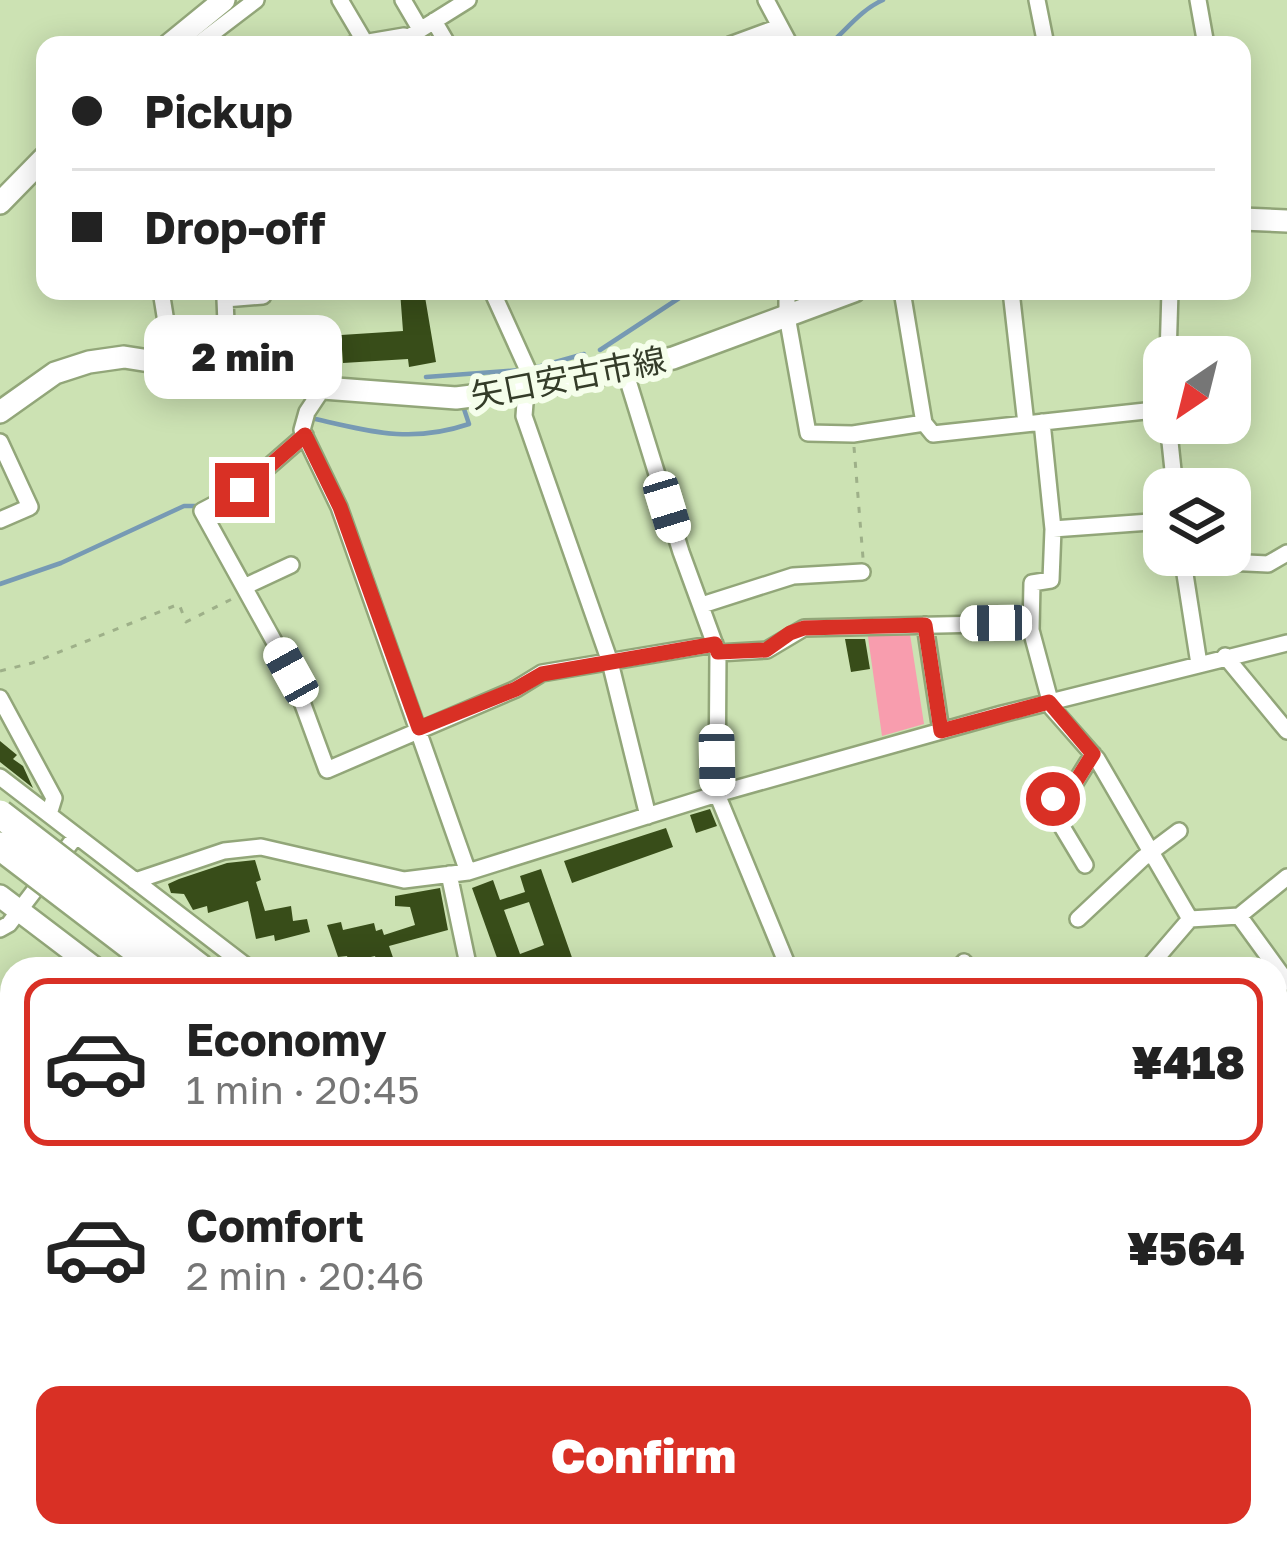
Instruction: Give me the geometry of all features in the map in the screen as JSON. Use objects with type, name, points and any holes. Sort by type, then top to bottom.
[{"type":"highway","points":[[0,814],[185,957]]},
{"type":"highway","points":[[0,846],[145,957]]},
{"type":"main road","points":[[180,36],[224,0]]},
{"type":"main road","points":[[0,203],[36,166]]},
{"type":"main road","points":[[1251,220],[1287,221]]},
{"type":"main road","name":"矢口安古市線","points":[[0,412],[55,373],[124,357],[323,388],[456,398],[531,389],[673,358],[830,300]]},
{"type":"main road","points":[[0,896],[80,957]]},
{"type":"street","points":[[209,36],[256,0]]},
{"type":"street","points":[[340,0],[361,36]]},
{"type":"street","points":[[403,0],[414,33],[469,0]]},
{"type":"street","points":[[766,0],[784,36]]},
{"type":"street","points":[[1037,0],[1044,36]]},
{"type":"street","points":[[1198,0],[1204,36]]},
{"type":"street","points":[[754,36],[778,27]]},
{"type":"street","points":[[162,300],[166,364]]},
{"type":"street","points":[[225,300],[228,372]]},
{"type":"street","points":[[496,300],[531,389],[524,416],[610,662],[648,816]]},
{"type":"street","points":[[787,300],[808,433],[853,434],[924,423]]},
{"type":"street","points":[[904,300],[924,423],[933,434],[1143,411]]},
{"type":"street","points":[[1013,300],[1054,529],[1051,580],[1032,584],[1031,622],[1049,702],[1093,754],[1190,919]]},
{"type":"street","points":[[1169,336],[1170,300]]},
{"type":"street","points":[[625,371],[716,648],[718,794],[784,957]]},
{"type":"street","points":[[323,388],[307,412],[305,435],[340,507],[468,872]]},
{"type":"street","points":[[305,435],[242,490],[202,511],[291,672],[327,770],[542,674],[716,648],[766,650],[804,628],[1031,622]]},
{"type":"street","points":[[0,442],[30,507],[0,520]]},
{"type":"street","points":[[1054,529],[1143,523]]},
{"type":"street","points":[[1251,562],[1268,563],[1287,554]]},
{"type":"street","points":[[245,590],[291,565]]},
{"type":"street","points":[[702,605],[794,576],[862,572]]},
{"type":"street","points":[[1186,576],[1198,664]]},
{"type":"street","points":[[925,625],[941,731]]},
{"type":"street","points":[[134,881],[224,851],[261,847],[404,880],[468,872],[941,731],[1287,643]]},
{"type":"street","points":[[1225,656],[1287,731]]},
{"type":"street","points":[[0,698],[54,798],[49,814]]},
{"type":"street","points":[[1085,866],[1052,810],[1053,799],[1075,783],[1093,754]]},
{"type":"street","points":[[0,777],[234,957]]},
{"type":"street","points":[[1078,919],[1179,831]]},
{"type":"street","points":[[0,929],[20,911],[76,836]]},
{"type":"street","points":[[448,874],[467,957]]},
{"type":"street","points":[[1157,957],[1190,919],[1239,916],[1287,877]]},
{"type":"street","points":[[1239,916],[1269,957]]},
{"type":"path","points":[[853,434],[862,572]]},
{"type":"path","points":[[0,671],[32,663],[178,604],[186,622],[245,590]]},
{"type":"shaded area","points":[[909,628],[924,724],[882,736],[867,630]]},
{"type":"building","points":[[401,300],[426,300],[436,362],[409,367],[408,359],[343,363],[341,335],[403,331]]},
{"type":"building","points":[[845,639],[865,639],[870,669],[851,672]]},
{"type":"building","points":[[0,741],[17,755],[13,759],[23,766],[33,788],[0,762]]},
{"type":"building","points":[[710,809],[717,826],[696,833],[690,815]]},
{"type":"building","points":[[666,828],[673,847],[572,883],[564,861]]},
{"type":"building","points":[[255,860],[265,911],[291,906],[293,921],[307,919],[310,932],[275,941],[274,935],[256,939],[248,901],[208,913],[207,906],[193,910],[184,894],[171,893],[168,884],[227,863]]},
{"type":"building","points":[[541,869],[572,957],[497,957],[472,888],[493,880],[500,900],[525,892],[520,876]],"holes":[[[529,902],[544,945],[520,954],[504,910]]]},
{"type":"building","points":[[440,888],[448,930],[389,946],[393,957],[338,957],[327,925],[341,922],[343,930],[374,923],[384,935],[415,925],[410,907],[395,906],[395,896]]},
{"type":"waterway","points":[[838,36],[883,0]]},
{"type":"waterway","points":[[600,350],[676,300]]},
{"type":"waterway","points":[[534,368],[584,354]]},
{"type":"waterway","points":[[426,377],[520,370]]},
{"type":"waterway","points":[[311,418],[390,433],[428,433],[469,424],[463,406]]},
{"type":"waterway","points":[[0,584],[61,563],[184,506],[200,506]]},
{"type":"route","points":[[242,490],[305,435],[340,507],[419,728],[542,674],[715,644],[718,652],[766,650],[804,628],[925,625],[941,731],[1049,702],[1093,754],[1075,783],[1053,799]]}]
